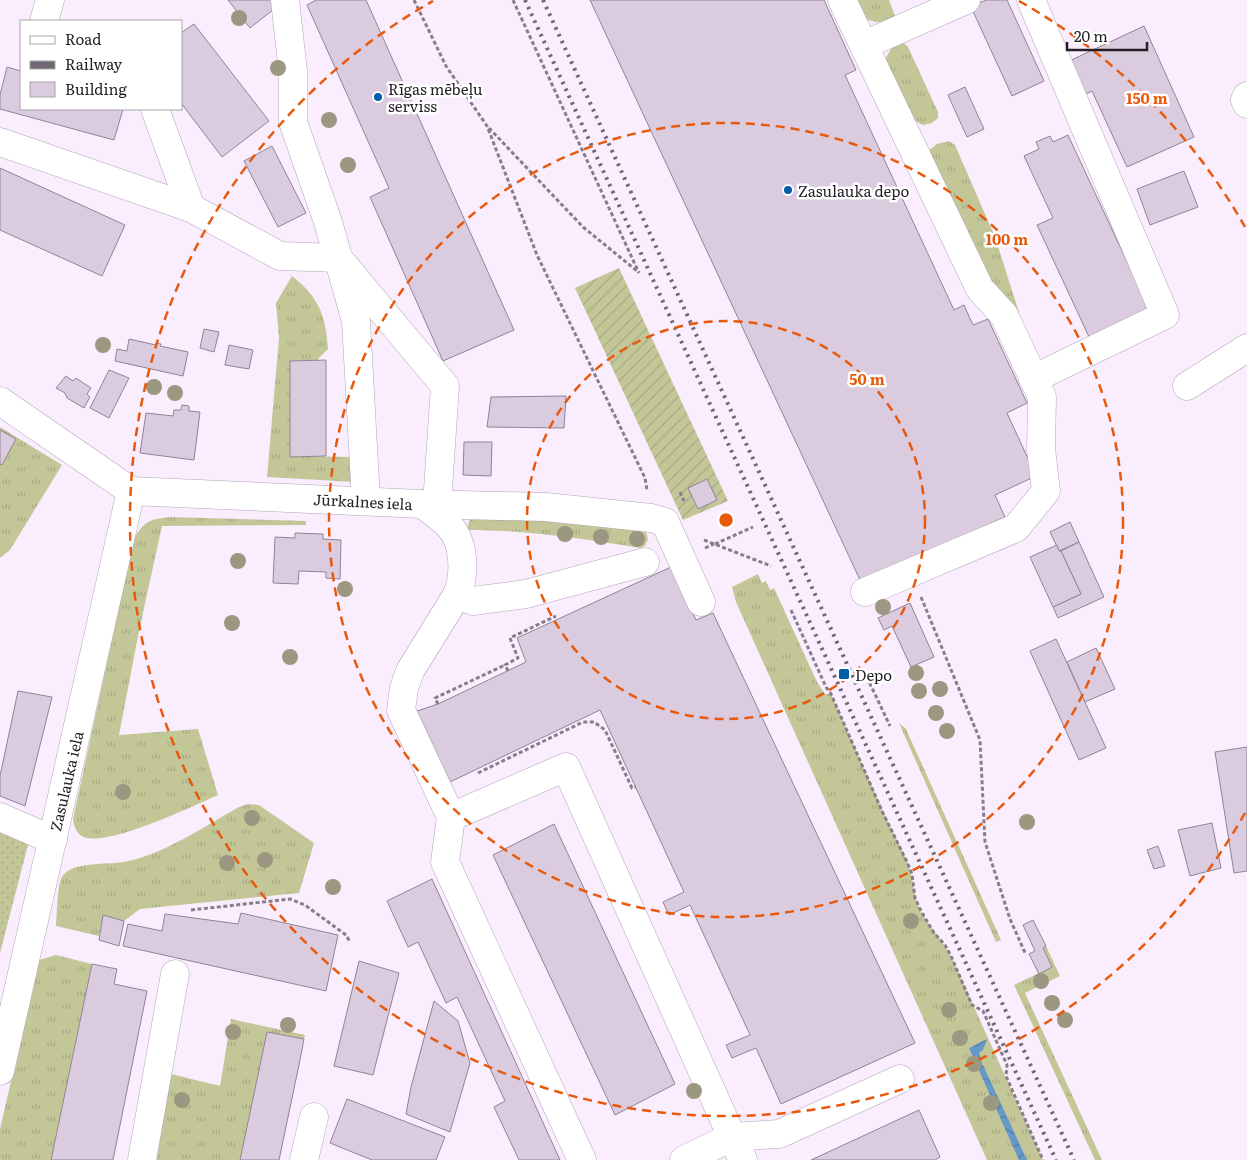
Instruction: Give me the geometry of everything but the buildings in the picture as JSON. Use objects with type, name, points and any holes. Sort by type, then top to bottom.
[{"type":"street","points":[[44,20],[50,0]]},
{"type":"street","points":[[285,0],[293,72],[293,122],[328,222],[356,321],[366,501]]},
{"type":"street","points":[[842,0],[980,289],[1004,315],[1042,397],[1041,449],[1046,491],[1016,528],[866,592]]},
{"type":"street","points":[[864,45],[966,0]]},
{"type":"street","points":[[1034,379],[1165,315],[1036,2]]},
{"type":"street","points":[[1247,96],[1245,100],[1247,104]]},
{"type":"street","points":[[155,110],[191,208]]},
{"type":"street","points":[[0,142],[191,208],[280,256],[338,258],[445,386],[429,504],[451,528],[457,540],[463,569],[462,584],[410,671],[404,688],[401,710],[451,818],[445,862],[582,1160]]},
{"type":"street","points":[[1187,386],[1247,348]]},
{"type":"street","points":[[0,401],[131,491]]},
{"type":"street","name":"Jūrkalnes iela","points":[[131,491],[429,504],[546,507],[651,518]]},
{"type":"street","name":"Zasulauka iela","points":[[0,1071],[131,491]]},
{"type":"street","points":[[651,518],[665,522],[701,602]]},
{"type":"street","points":[[457,595],[473,601],[526,594],[645,562]]},
{"type":"street","points":[[451,818],[566,767],[737,1148]]},
{"type":"street","points":[[0,817],[53,840]]},
{"type":"street","points":[[142,1160],[175,974]]},
{"type":"street","points":[[684,1160],[737,1148],[779,1134],[900,1079]]},
{"type":"street","points":[[304,1160],[314,1117]]},
{"type":"path","points":[[414,0],[446,66],[487,126],[584,228],[639,273],[513,0]]},
{"type":"path","points":[[487,126],[537,255],[645,478],[651,518]]},
{"type":"path","points":[[753,526],[714,544],[771,566]]},
{"type":"path","points":[[911,573],[980,740],[984,842],[1010,919],[1026,955]]},
{"type":"path","points":[[791,610],[907,862],[912,874],[915,898],[921,911],[930,928],[945,945],[951,956],[972,1005],[983,1011],[1007,1065],[1006,1076],[1043,1160]]},
{"type":"path","points":[[438,704],[435,698],[505,665]]},
{"type":"path","points":[[864,671],[890,726]]},
{"type":"path","points":[[191,910],[290,899],[305,905],[346,935],[350,942]]},
{"type":"green space","points":[[854,0],[889,0],[895,16],[887,21],[879,22],[863,18]]},
{"type":"green space","points":[[903,42],[908,47],[938,112],[938,118],[932,123],[923,125],[915,121],[885,59],[893,46]]},
{"type":"green space","points":[[949,141],[955,145],[995,237],[1024,328],[985,284],[928,151],[937,144]]},
{"type":"green space","points":[[619,268],[728,501],[683,520],[575,288]]},
{"type":"green space","points":[[292,276],[309,292],[319,308],[323,317],[328,349],[317,360],[290,361],[290,456],[353,457],[355,482],[267,477],[279,338],[276,303]]},
{"type":"green space","points":[[0,427],[62,465],[10,550],[0,558]]},
{"type":"green space","points":[[474,516],[633,529],[646,532],[648,539],[645,546],[640,548],[533,533],[467,530],[469,521]]},
{"type":"green space","points":[[171,517],[306,521],[306,525],[162,526],[119,735],[198,729],[218,795],[171,816],[130,831],[96,839],[84,837],[77,832],[73,819],[134,539],[141,528],[148,522]]},
{"type":"green space","points":[[758,574],[762,583],[766,581],[770,590],[774,588],[817,682],[825,694],[831,694],[907,861],[916,900],[921,912],[951,956],[1043,1160],[987,1160],[736,602],[732,587]]},
{"type":"green space","points":[[899,723],[906,729],[1001,940],[996,942]]},
{"type":"green space","points":[[248,804],[259,805],[314,843],[299,893],[140,909],[124,921],[103,915],[99,936],[56,926],[60,881],[73,868],[123,862],[152,854]]},
{"type":"green space","points":[[0,828],[29,841],[0,953]]},
{"type":"green space","points":[[1046,946],[1060,976],[1025,993],[1102,1160],[1095,1160],[1014,985],[1052,967],[1043,948]]},
{"type":"green space","points":[[56,955],[92,964],[51,1160],[0,1160],[0,1129],[39,960]]},
{"type":"green space","points":[[231,1019],[305,1035],[304,1039],[267,1032],[240,1160],[152,1160],[171,1074],[220,1086]]},
{"type":"water","points":[[987,1039],[983,1050],[979,1053],[982,1063],[1027,1160],[1019,1160],[969,1048]]},
{"type":"railway","points":[[525,0],[1056,1160]]},
{"type":"railway","points":[[543,0],[1074,1160]]},
{"type":"place","name":"Rīgas mēbeļu serviss","points":[[378,97]]},
{"type":"place","name":"Zasulauka depo","points":[[788,190]]},
{"type":"place","name":"Depo","points":[[844,674]]}]
